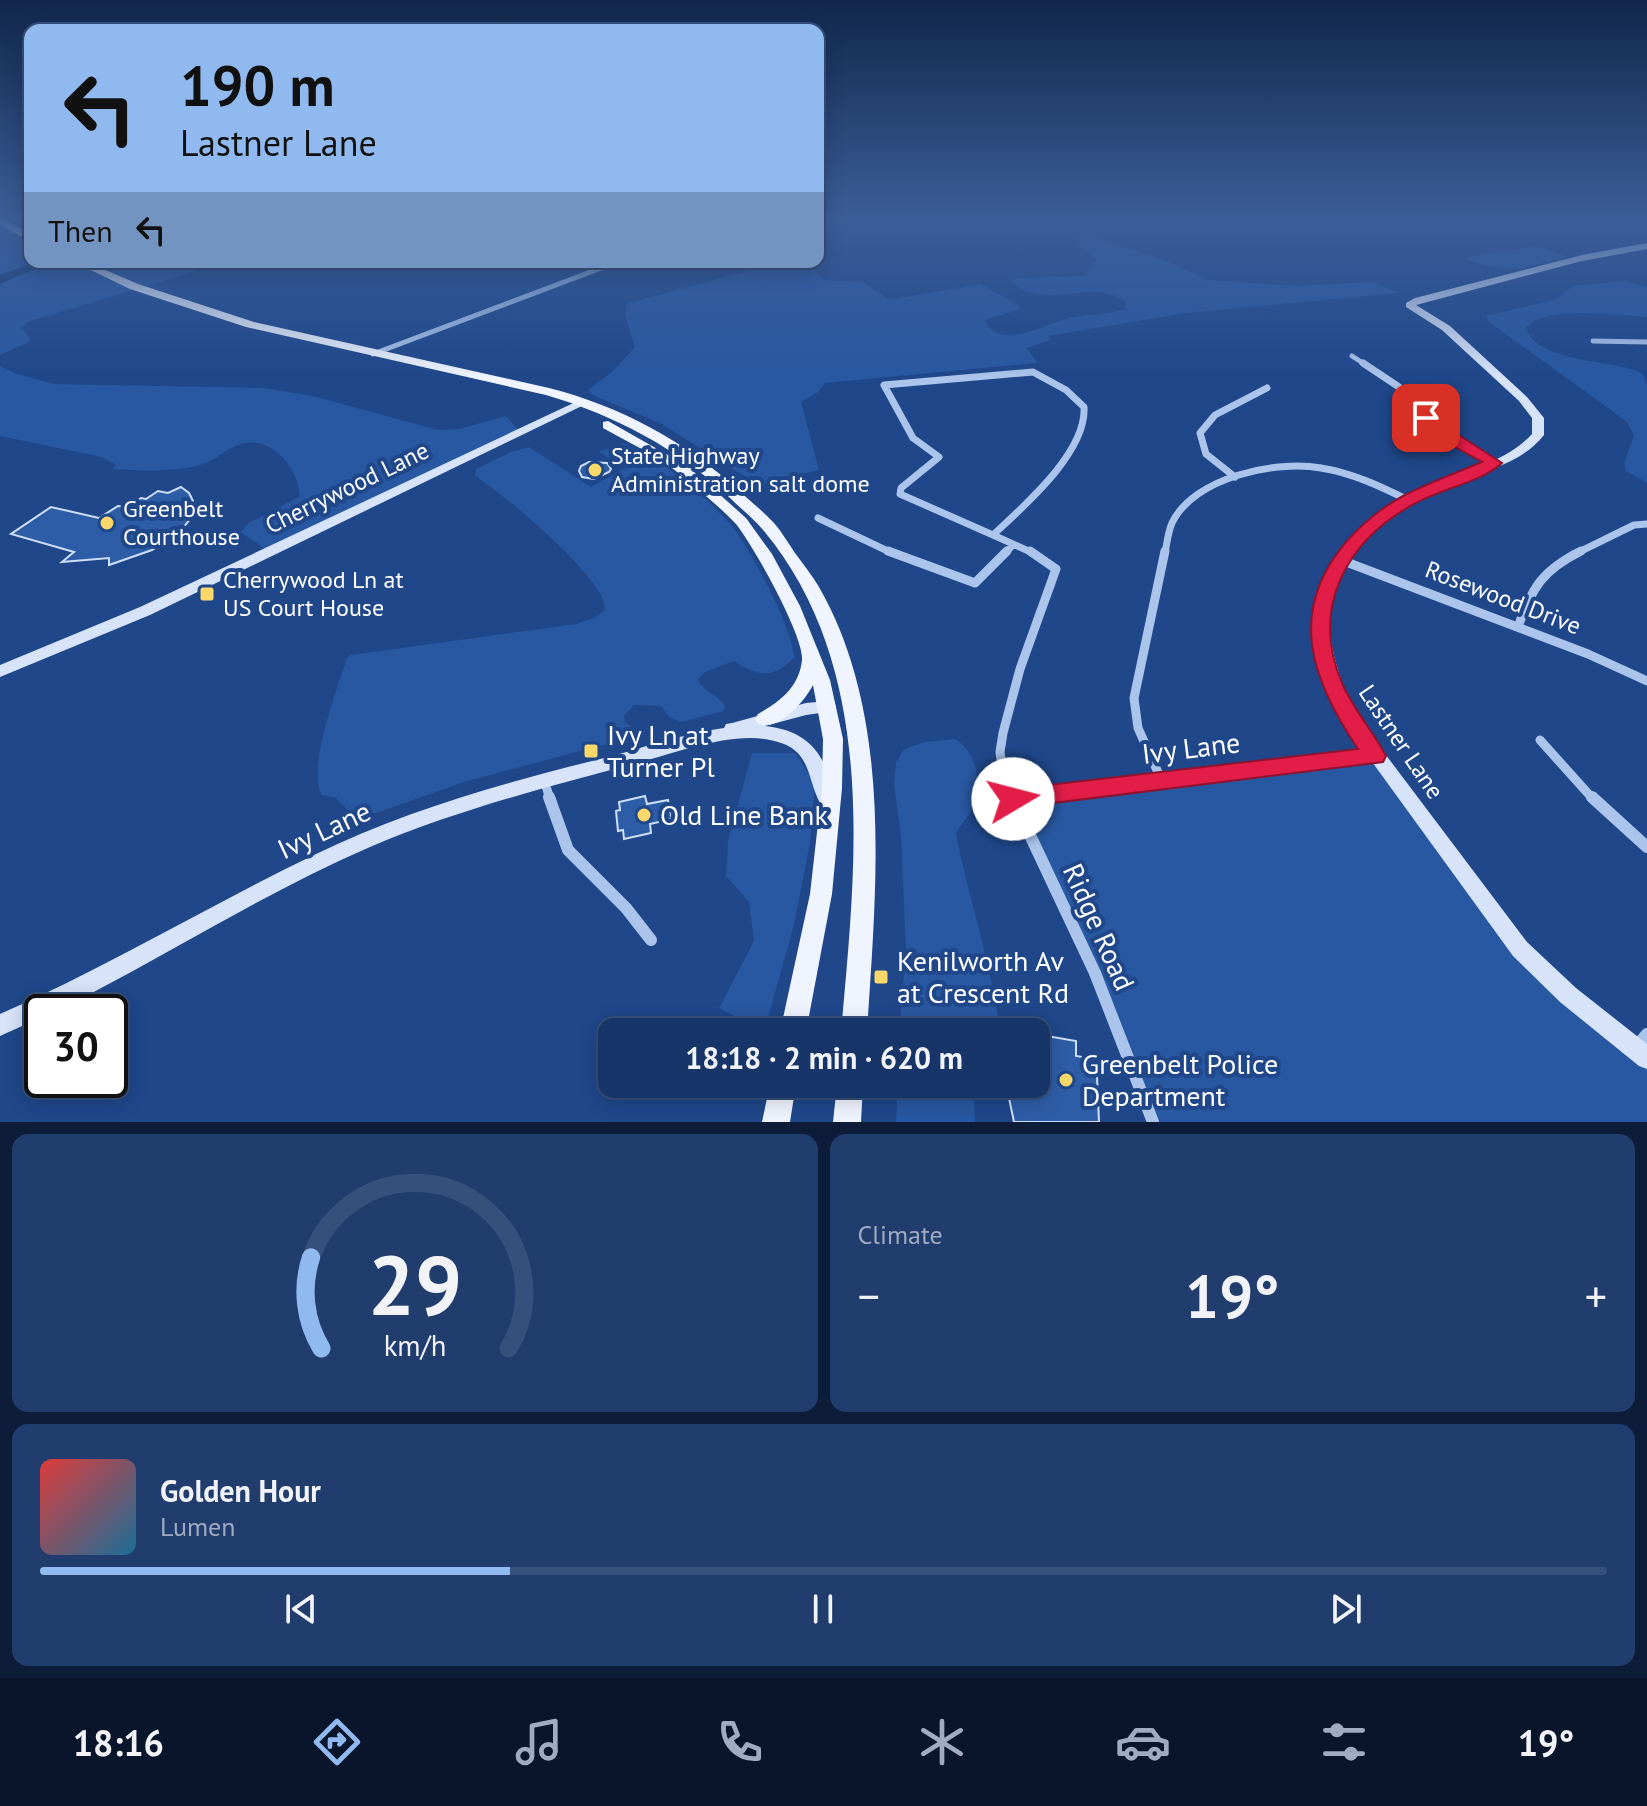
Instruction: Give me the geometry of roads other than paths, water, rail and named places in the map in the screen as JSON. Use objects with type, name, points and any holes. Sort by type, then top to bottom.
[{"type":"main road","points":[[106,273],[207,310],[576,405],[635,426],[688,456],[727,485],[774,531],[810,584],[834,634],[852,689],[859,748],[864,870],[855,1018]]},
{"type":"main road","points":[[576,405],[670,460],[725,504],[751,533],[772,566],[812,653],[828,707],[834,763],[821,894],[796,1018]]},
{"type":"main road","points":[[765,719],[800,695],[809,676],[812,653]]},
{"type":"main road","points":[[828,707],[844,718],[859,748]]},
{"type":"main road","points":[[776,1122],[780,1098]]},
{"type":"main road","points":[[847,1122],[849,1098]]},
{"type":"street","points":[[373,354],[587,273]]},
{"type":"street","name":"Lastner Lane","points":[[1526,273],[1409,305],[1446,328],[1533,410],[1539,424],[1538,435],[1529,446],[1408,500],[1370,525],[1341,560],[1328,583],[1321,605],[1321,647],[1337,696],[1375,756],[1520,949],[1568,995],[1643,1047]]},
{"type":"street","points":[[1593,341],[1647,342]]},
{"type":"street","points":[[1352,356],[1399,387],[1437,429],[1494,463]]},
{"type":"street","points":[[818,518],[899,556],[975,583],[1013,545],[992,536],[900,494],[901,488],[939,457],[913,438],[884,385],[1033,372],[1066,390],[1084,407],[1085,420],[1058,471],[992,536]]},
{"type":"street","points":[[1235,477],[1205,453],[1200,444],[1200,433],[1215,415],[1267,388]]},
{"type":"street","name":"Cherrywood Lane","points":[[0,671],[145,611],[576,405]]},
{"type":"street","points":[[1161,779],[1138,728],[1134,698],[1171,525],[1185,504],[1235,477],[1278,465],[1318,466],[1356,476],[1408,500]]},
{"type":"street","points":[[1518,627],[1537,583],[1555,565],[1634,525],[1647,524]]},
{"type":"street","name":"Ridge Road","points":[[1013,545],[1044,557],[1056,569],[1026,649],[1003,733],[1000,752],[1002,768],[1013,799],[1076,927],[1153,1122]]},
{"type":"street","name":"Rosewood Drive","points":[[1341,560],[1588,654],[1647,681]]},
{"type":"street","name":"Ivy Lane","points":[[0,1025],[76,991],[344,850],[442,810],[694,742],[765,719],[828,707]]},
{"type":"street","name":"Ivy Lane","points":[[694,742],[752,733],[790,739],[815,761],[829,810]]},
{"type":"street","points":[[1540,740],[1594,800],[1647,847]]},
{"type":"street","name":"Ivy Lane","points":[[1013,799],[1161,779],[1375,756]]},
{"type":"street","points":[[544,780],[560,835],[568,850],[582,868],[626,908],[651,940]]},
{"type":"waterway","points":[[0,280],[17,273]]},
{"type":"place","name":"State Highway Administration salt dome","points":[[595,470]]},
{"type":"place","name":"Greenbelt Courthouse","points":[[107,523]]},
{"type":"place","name":"Cherrywood Ln at US Court House","points":[[207,594]]},
{"type":"place","name":"Ivy Ln at Turner Pl","points":[[591,751]]},
{"type":"place","name":"Old Line Bank","points":[[644,815]]},
{"type":"place","name":"Kenilworth Av at Crescent Rd","points":[[881,977]]},
{"type":"place","name":"Greenbelt Police Department","points":[[1066,1080]]}]
